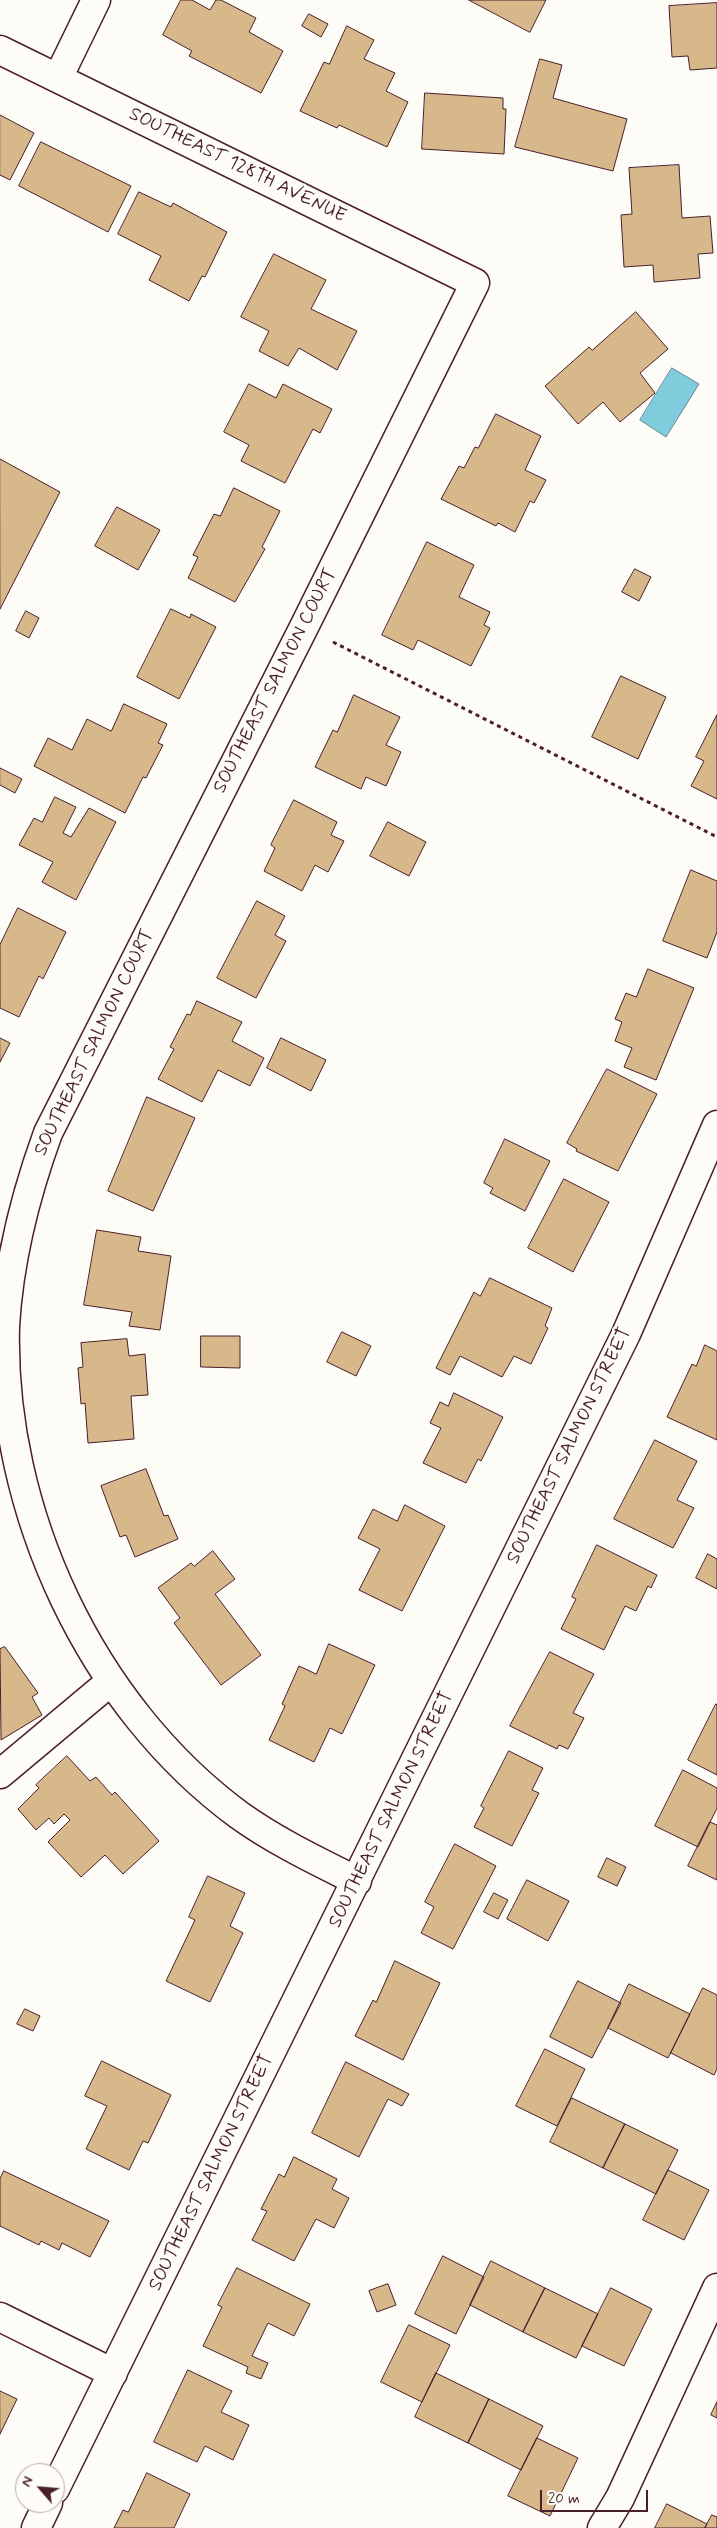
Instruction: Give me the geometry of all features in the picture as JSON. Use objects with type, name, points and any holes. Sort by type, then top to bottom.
[{"type":"street","points":[[58,78],[96,0]]},
{"type":"street","name":"SOUTHEAST 128TH AVENUE","points":[[0,50],[475,283]]},
{"type":"street","name":"SOUTHEAST SALMON COURT","points":[[357,1881],[302,1854],[239,1815],[178,1762],[110,1682],[80,1634],[45,1562],[31,1524],[12,1446],[4,1366],[5,1326],[13,1248],[34,1171],[48,1133],[304,628],[475,283]]},
{"type":"street","name":"SOUTHEAST SALMON STREET","points":[[65,2469],[626,1334],[696,1178],[717,1125]]},
{"type":"street","points":[[0,1774],[110,1682]]},
{"type":"street","points":[[602,2528],[620,2498],[717,2288]]},
{"type":"street","points":[[0,2317],[113,2373]]},
{"type":"street","points":[[36,2528],[43,2513]]},
{"type":"path","points":[[304,628],[717,837]]},
{"type":"water","points":[[672,368],[699,384],[666,437],[640,420]]},
{"type":"building","points":[[181,0],[192,0],[210,10],[216,0],[221,0],[256,18],[249,32],[283,51],[261,93],[189,56],[192,51],[163,35]]},
{"type":"building","points":[[469,0],[546,0],[530,32]]},
{"type":"building","points":[[717,3],[717,68],[690,70],[688,56],[672,57],[669,6]]},
{"type":"building","points":[[309,14],[328,24],[321,37],[302,26]]},
{"type":"building","points":[[347,26],[374,40],[364,59],[395,73],[386,91],[408,102],[387,147],[339,125],[337,128],[300,111],[324,62],[329,64]]},
{"type":"building","points":[[540,59],[562,65],[553,98],[627,119],[613,171],[515,147]]},
{"type":"building","points":[[425,93],[503,98],[503,109],[506,109],[504,154],[422,149]]},
{"type":"building","points":[[0,115],[34,133],[10,180],[0,175]]},
{"type":"building","points":[[41,142],[131,186],[108,232],[19,186]]},
{"type":"building","points":[[679,165],[682,218],[710,216],[713,253],[698,254],[700,278],[654,282],[653,265],[624,267],[621,215],[632,214],[629,168]]},
{"type":"building","points":[[139,192],[171,207],[173,203],[227,232],[205,277],[202,276],[189,301],[149,280],[161,256],[118,234]]},
{"type":"building","points":[[274,254],[326,280],[311,309],[357,331],[337,370],[299,348],[288,366],[259,351],[269,331],[241,317]]},
{"type":"building","points":[[636,312],[668,349],[640,373],[655,393],[620,422],[603,402],[578,424],[545,386],[589,347],[592,350]]},
{"type":"building","points":[[249,384],[276,398],[283,384],[332,409],[320,433],[313,429],[285,483],[241,461],[249,445],[224,432]]},
{"type":"building","points":[[496,414],[541,436],[525,470],[546,480],[534,503],[530,501],[515,532],[498,523],[496,526],[441,499],[459,466],[464,468],[475,447],[478,448]]},
{"type":"building","points":[[0,459],[60,492],[0,609]]},
{"type":"building","points":[[234,488],[280,511],[262,547],[265,549],[235,602],[188,578],[198,557],[193,555],[214,514],[220,516]]},
{"type":"building","points":[[117,507],[160,530],[138,570],[95,546]]},
{"type":"building","points":[[427,542],[474,565],[459,597],[490,612],[484,625],[490,628],[471,666],[418,640],[413,650],[382,635]]},
{"type":"building","points":[[635,569],[651,577],[639,601],[622,592]]},
{"type":"building","points":[[171,609],[190,618],[191,614],[216,627],[179,699],[137,677]]},
{"type":"building","points":[[26,611],[39,618],[29,638],[16,631]]},
{"type":"building","points":[[621,676],[666,697],[638,759],[592,737]]},
{"type":"building","points":[[354,695],[400,717],[386,745],[401,752],[386,786],[366,777],[361,789],[315,767],[333,730],[337,732]]},
{"type":"building","points":[[124,704],[167,724],[158,743],[163,745],[146,778],[143,777],[125,813],[34,766],[48,738],[72,750],[87,719],[111,731]]},
{"type":"building","points":[[717,715],[717,799],[691,786],[704,761],[696,757]]},
{"type":"building","points":[[0,768],[22,779],[15,793],[0,785]]},
{"type":"building","points":[[55,797],[76,807],[63,833],[71,837],[89,808],[116,822],[76,900],[42,882],[53,862],[19,845],[34,818],[42,822]]},
{"type":"building","points":[[294,800],[337,822],[331,835],[344,841],[328,872],[315,865],[302,891],[264,871],[275,848],[271,845]]},
{"type":"building","points":[[388,822],[426,842],[409,876],[370,856]]},
{"type":"building","points":[[691,870],[717,881],[717,932],[707,958],[663,941]]},
{"type":"building","points":[[257,901],[285,916],[275,935],[286,941],[256,998],[217,978]]},
{"type":"building","points":[[18,908],[66,932],[43,979],[39,976],[19,1017],[0,1008],[0,945]]},
{"type":"building","points":[[648,969],[694,988],[656,1080],[624,1067],[632,1048],[615,1041],[622,1022],[615,1019],[626,993],[636,997]]},
{"type":"building","points":[[197,1001],[242,1022],[232,1041],[264,1058],[250,1086],[218,1070],[202,1102],[158,1079],[174,1049],[170,1047],[187,1014],[190,1015]]},
{"type":"building","points":[[0,1038],[10,1043],[0,1062]]},
{"type":"building","points":[[281,1038],[326,1060],[311,1091],[267,1068]]},
{"type":"building","points":[[607,1069],[657,1094],[618,1171],[576,1151],[577,1149],[567,1143]]},
{"type":"building","points":[[147,1097],[195,1118],[153,1211],[108,1191]]},
{"type":"building","points":[[505,1139],[550,1161],[525,1211],[490,1193],[493,1188],[484,1183]]},
{"type":"building","points":[[564,1179],[609,1202],[573,1272],[528,1248]]},
{"type":"building","points":[[97,1230],[141,1237],[138,1251],[171,1256],[160,1330],[129,1326],[132,1312],[84,1305]]},
{"type":"building","points":[[490,1278],[552,1308],[545,1326],[548,1328],[531,1364],[514,1356],[502,1377],[460,1356],[450,1375],[436,1368],[474,1292],[480,1296]]},
{"type":"building","points":[[342,1332],[371,1346],[356,1376],[327,1362]]},
{"type":"building","points":[[201,1336],[240,1336],[240,1368],[201,1367]]},
{"type":"building","points":[[127,1339],[129,1356],[145,1354],[148,1395],[131,1396],[134,1439],[88,1443],[85,1403],[81,1404],[78,1368],[83,1367],[81,1343]]},
{"type":"building","points":[[705,1345],[717,1351],[717,1440],[667,1417],[692,1364],[696,1366]]},
{"type":"building","points":[[454,1393],[503,1417],[481,1461],[478,1459],[466,1483],[423,1463],[441,1428],[430,1423],[440,1402],[448,1406]]},
{"type":"building","points":[[655,1440],[697,1461],[677,1500],[694,1508],[673,1548],[614,1519]]},
{"type":"building","points":[[146,1469],[164,1516],[168,1515],[178,1539],[135,1557],[126,1535],[120,1537],[101,1486]]},
{"type":"building","points":[[405,1505],[445,1526],[402,1611],[359,1590],[380,1549],[358,1538],[373,1509],[397,1521]]},
{"type":"building","points":[[597,1545],[657,1575],[651,1588],[648,1586],[636,1611],[625,1606],[604,1650],[561,1629],[576,1599],[572,1597]]},
{"type":"building","points":[[213,1551],[235,1579],[215,1594],[261,1655],[221,1685],[174,1623],[180,1618],[158,1588],[191,1563],[194,1566]]},
{"type":"building","points":[[708,1554],[717,1559],[717,1589],[696,1578]]},
{"type":"building","points":[[329,1644],[375,1665],[342,1734],[330,1728],[314,1762],[269,1740],[285,1706],[282,1704],[299,1666],[316,1674]]},
{"type":"building","points":[[5,1647],[38,1693],[32,1697],[42,1715],[1,1740],[0,1649]]},
{"type":"building","points":[[550,1652],[594,1674],[573,1713],[584,1718],[568,1749],[559,1745],[557,1749],[510,1726]]},
{"type":"building","points":[[717,1705],[717,1775],[688,1760]]},
{"type":"building","points":[[509,1751],[543,1768],[532,1790],[539,1793],[512,1846],[474,1827],[484,1808],[481,1806]]},
{"type":"building","points":[[67,1756],[90,1781],[96,1777],[112,1795],[115,1792],[159,1841],[123,1874],[105,1855],[81,1877],[48,1842],[70,1820],[64,1814],[54,1824],[49,1818],[36,1830],[18,1809],[39,1788],[36,1785]]},
{"type":"building","points":[[683,1770],[717,1788],[717,1808],[698,1847],[655,1826]]},
{"type":"building","points":[[710,1822],[717,1825],[717,1880],[688,1866]]},
{"type":"building","points":[[455,1844],[496,1866],[453,1949],[421,1933],[434,1907],[425,1902]]},
{"type":"building","points":[[607,1858],[626,1867],[617,1886],[598,1877]]},
{"type":"building","points":[[208,1876],[245,1893],[230,1926],[243,1933],[210,2002],[166,1981],[195,1920],[189,1917]]},
{"type":"building","points":[[527,1880],[569,1901],[548,1941],[507,1919]]},
{"type":"building","points":[[494,1893],[508,1900],[498,1919],[484,1912]]},
{"type":"building","points":[[395,1961],[440,1983],[403,2060],[355,2036],[373,2000],[376,2002]]},
{"type":"building","points":[[578,1981],[621,2003],[592,2058],[550,2037]]},
{"type":"building","points":[[629,1984],[690,2014],[668,2058],[608,2028]]},
{"type":"building","points":[[703,1988],[717,1995],[717,2069],[714,2075],[671,2053]]},
{"type":"building","points":[[25,2009],[40,2016],[33,2031],[17,2024]]},
{"type":"building","points":[[545,2049],[585,2069],[557,2126],[516,2106]]},
{"type":"building","points":[[102,2061],[171,2095],[148,2143],[143,2141],[129,2170],[86,2149],[107,2106],[85,2096]]},
{"type":"building","points":[[346,2062],[409,2094],[402,2106],[388,2099],[359,2157],[312,2133]]},
{"type":"building","points":[[572,2098],[625,2124],[603,2168],[550,2142]]},
{"type":"building","points":[[625,2124],[678,2150],[656,2194],[603,2168]]},
{"type":"building","points":[[294,2157],[337,2179],[332,2189],[349,2198],[334,2228],[316,2219],[294,2261],[252,2240],[267,2211],[261,2209],[279,2174],[284,2177]]},
{"type":"building","points":[[668,2170],[709,2190],[684,2240],[643,2220]]},
{"type":"building","points":[[4,2171],[109,2221],[90,2257],[62,2243],[59,2250],[41,2241],[39,2245],[0,2226],[0,2179]]},
{"type":"building","points":[[443,2256],[484,2277],[456,2334],[415,2314]]},
{"type":"building","points":[[491,2261],[545,2288],[523,2332],[470,2305]]},
{"type":"building","points":[[237,2268],[310,2304],[294,2336],[268,2323],[252,2356],[268,2363],[261,2379],[246,2373],[248,2367],[203,2346],[222,2307],[218,2305]]},
{"type":"building","points":[[388,2284],[396,2305],[377,2312],[369,2291]]},
{"type":"building","points":[[545,2288],[598,2314],[576,2358],[523,2332]]},
{"type":"building","points":[[611,2288],[652,2309],[624,2366],[582,2346]]},
{"type":"building","points":[[409,2325],[450,2345],[422,2402],[381,2382]]},
{"type":"building","points":[[188,2370],[232,2391],[221,2412],[249,2425],[233,2460],[205,2446],[197,2462],[154,2442]]},
{"type":"building","points":[[436,2373],[489,2399],[468,2443],[415,2417]]},
{"type":"building","points":[[0,2391],[17,2399],[0,2434]]},
{"type":"building","points":[[489,2399],[543,2426],[521,2470],[468,2443]]},
{"type":"building","points":[[717,2402],[717,2418],[711,2415]]},
{"type":"building","points":[[537,2438],[578,2458],[550,2516],[508,2496]]},
{"type":"building","points":[[147,2473],[190,2494],[174,2528],[114,2528],[123,2510],[128,2512]]},
{"type":"building","points":[[667,2504],[707,2524],[705,2528],[655,2528]]},
{"type":"building","points":[[712,2515],[717,2517],[717,2528],[705,2528]]}]
